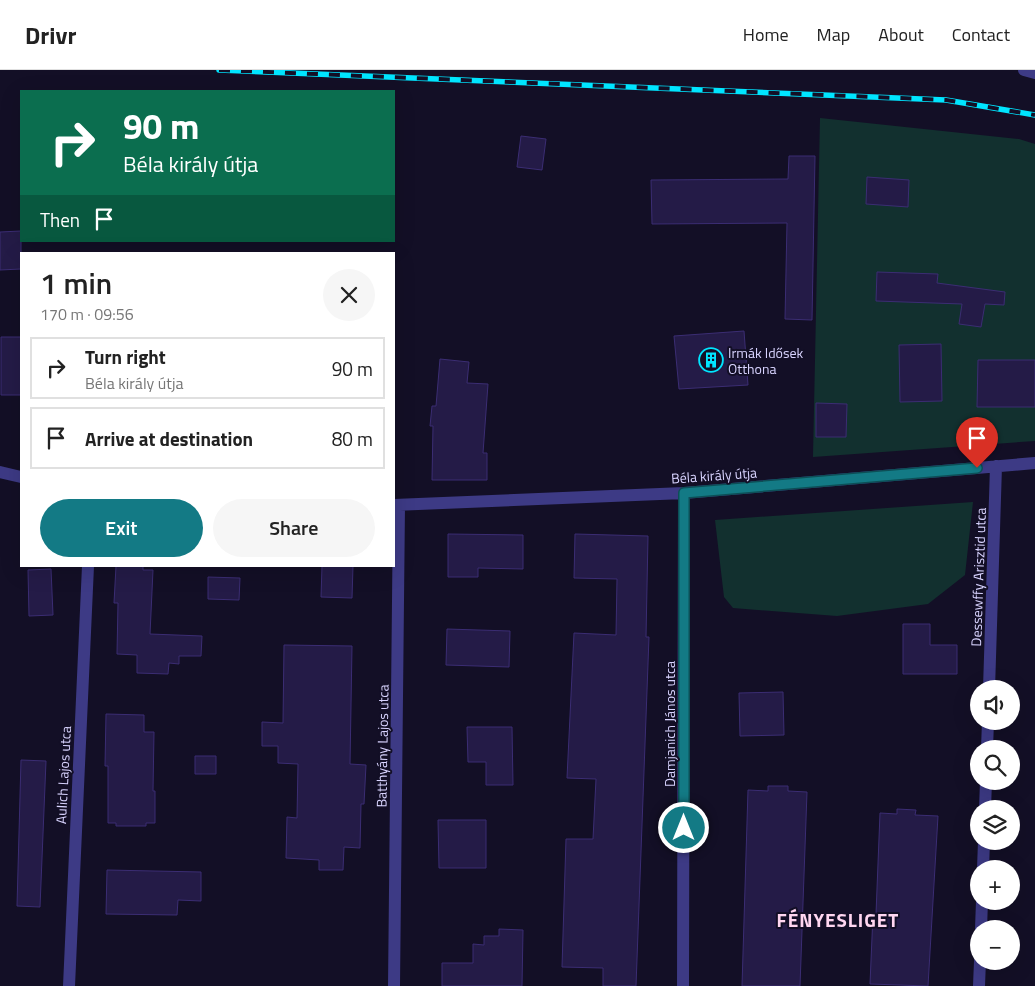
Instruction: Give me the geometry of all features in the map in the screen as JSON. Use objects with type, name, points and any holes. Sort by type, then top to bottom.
[{"type":"street","points":[[1024,70],[1035,72]]},
{"type":"street","name":"Béla király útja","points":[[396,505],[684,493],[1035,463]]},
{"type":"street","name":"Dessewffy Arisztid utca","points":[[989,680],[996,466]]},
{"type":"street","points":[[0,472],[20,476]]},
{"type":"street","name":"Damjanich János utca","points":[[683,986],[684,493]]},
{"type":"street","name":"Batthyány Lajos utca","points":[[394,986],[396,505]]},
{"type":"street","name":"Aulich Lajos utca","points":[[69,986],[88,567]]},
{"type":"street","points":[[979,986],[980,970]]},
{"type":"green space","points":[[820,118],[1019,139],[1035,144],[1035,441],[813,457]]},
{"type":"green space","points":[[973,502],[965,575],[928,604],[837,616],[733,608],[724,597],[715,520]]},
{"type":"building","points":[[521,136],[546,139],[542,170],[517,167]]},
{"type":"building","points":[[789,156],[815,156],[812,320],[785,319],[787,223],[652,224],[651,180],[788,179]]},
{"type":"building","points":[[867,177],[909,180],[908,207],[866,204]]},
{"type":"building","points":[[20,231],[20,269],[0,270],[0,232]]},
{"type":"building","points":[[877,272],[938,274],[937,283],[1005,292],[1004,305],[985,304],[981,327],[959,324],[962,304],[876,301]]},
{"type":"building","name":"Irmák Idősek Otthona","points":[[744,331],[748,385],[679,389],[674,336]]},
{"type":"building","points":[[1,337],[20,337],[20,395],[1,395]]},
{"type":"building","points":[[941,344],[942,401],[900,402],[899,345]]},
{"type":"building","points":[[440,359],[469,362],[467,383],[488,384],[483,453],[487,453],[487,480],[432,480],[433,426],[430,426],[432,406],[436,406]]},
{"type":"building","points":[[978,360],[1035,360],[1035,407],[977,407]]},
{"type":"building","points":[[816,403],[847,404],[846,437],[816,437]]},
{"type":"building","points":[[448,534],[523,535],[523,569],[478,568],[478,577],[448,577]]},
{"type":"building","points":[[575,534],[648,536],[646,637],[649,637],[636,986],[603,986],[603,968],[562,967],[566,839],[593,839],[596,779],[567,778],[574,633],[616,635],[617,579],[574,578]]},
{"type":"building","points":[[116,567],[143,567],[143,570],[153,570],[150,634],[202,636],[201,656],[179,656],[179,664],[169,663],[168,674],[137,673],[137,655],[117,654],[118,603],[114,603]]},
{"type":"building","points":[[322,567],[353,567],[352,598],[321,597]]},
{"type":"building","points":[[51,569],[53,615],[29,616],[28,570]]},
{"type":"building","points":[[208,577],[240,578],[239,600],[208,599]]},
{"type":"building","points":[[903,624],[930,624],[930,645],[957,645],[957,674],[903,674]]},
{"type":"building","points":[[447,629],[510,631],[509,667],[446,665]]},
{"type":"building","points":[[284,645],[352,646],[350,764],[366,765],[364,804],[361,804],[360,848],[344,847],[343,870],[319,870],[319,860],[286,858],[287,817],[297,818],[298,764],[278,763],[278,746],[262,746],[262,722],[283,723]]},
{"type":"building","points":[[783,692],[784,735],[740,736],[739,693]]},
{"type":"building","points":[[106,714],[144,715],[144,732],[154,732],[153,791],[155,791],[155,823],[146,823],[146,826],[116,826],[116,823],[108,823],[108,766],[105,766]]},
{"type":"building","points":[[467,727],[512,727],[513,785],[486,785],[486,762],[468,762]]},
{"type":"building","points":[[195,756],[216,756],[216,774],[195,774]]},
{"type":"building","points":[[21,760],[46,761],[40,907],[17,906]]},
{"type":"building","points":[[768,786],[788,786],[788,791],[807,792],[800,986],[742,986],[748,790],[768,791]]},
{"type":"building","points":[[897,809],[916,810],[915,815],[938,816],[928,986],[870,984],[873,914],[876,914],[880,813],[897,814]]},
{"type":"building","points":[[438,820],[486,820],[486,868],[439,868]]},
{"type":"building","points":[[107,870],[201,872],[201,901],[178,900],[177,915],[106,914]]},
{"type":"building","points":[[499,929],[523,930],[522,986],[442,986],[442,963],[473,963],[473,944],[484,945],[484,936],[499,936]]},
{"type":"railway","points":[[219,70],[946,100],[1035,115]]},
{"type":"place","name":"Irmák Idősek Otthona","points":[[711,360]]},
{"type":"district","name":"FÉNYESLIGET","points":[[838,919]]},
{"type":"route","points":[[684,828],[684,493],[977,468]]}]
